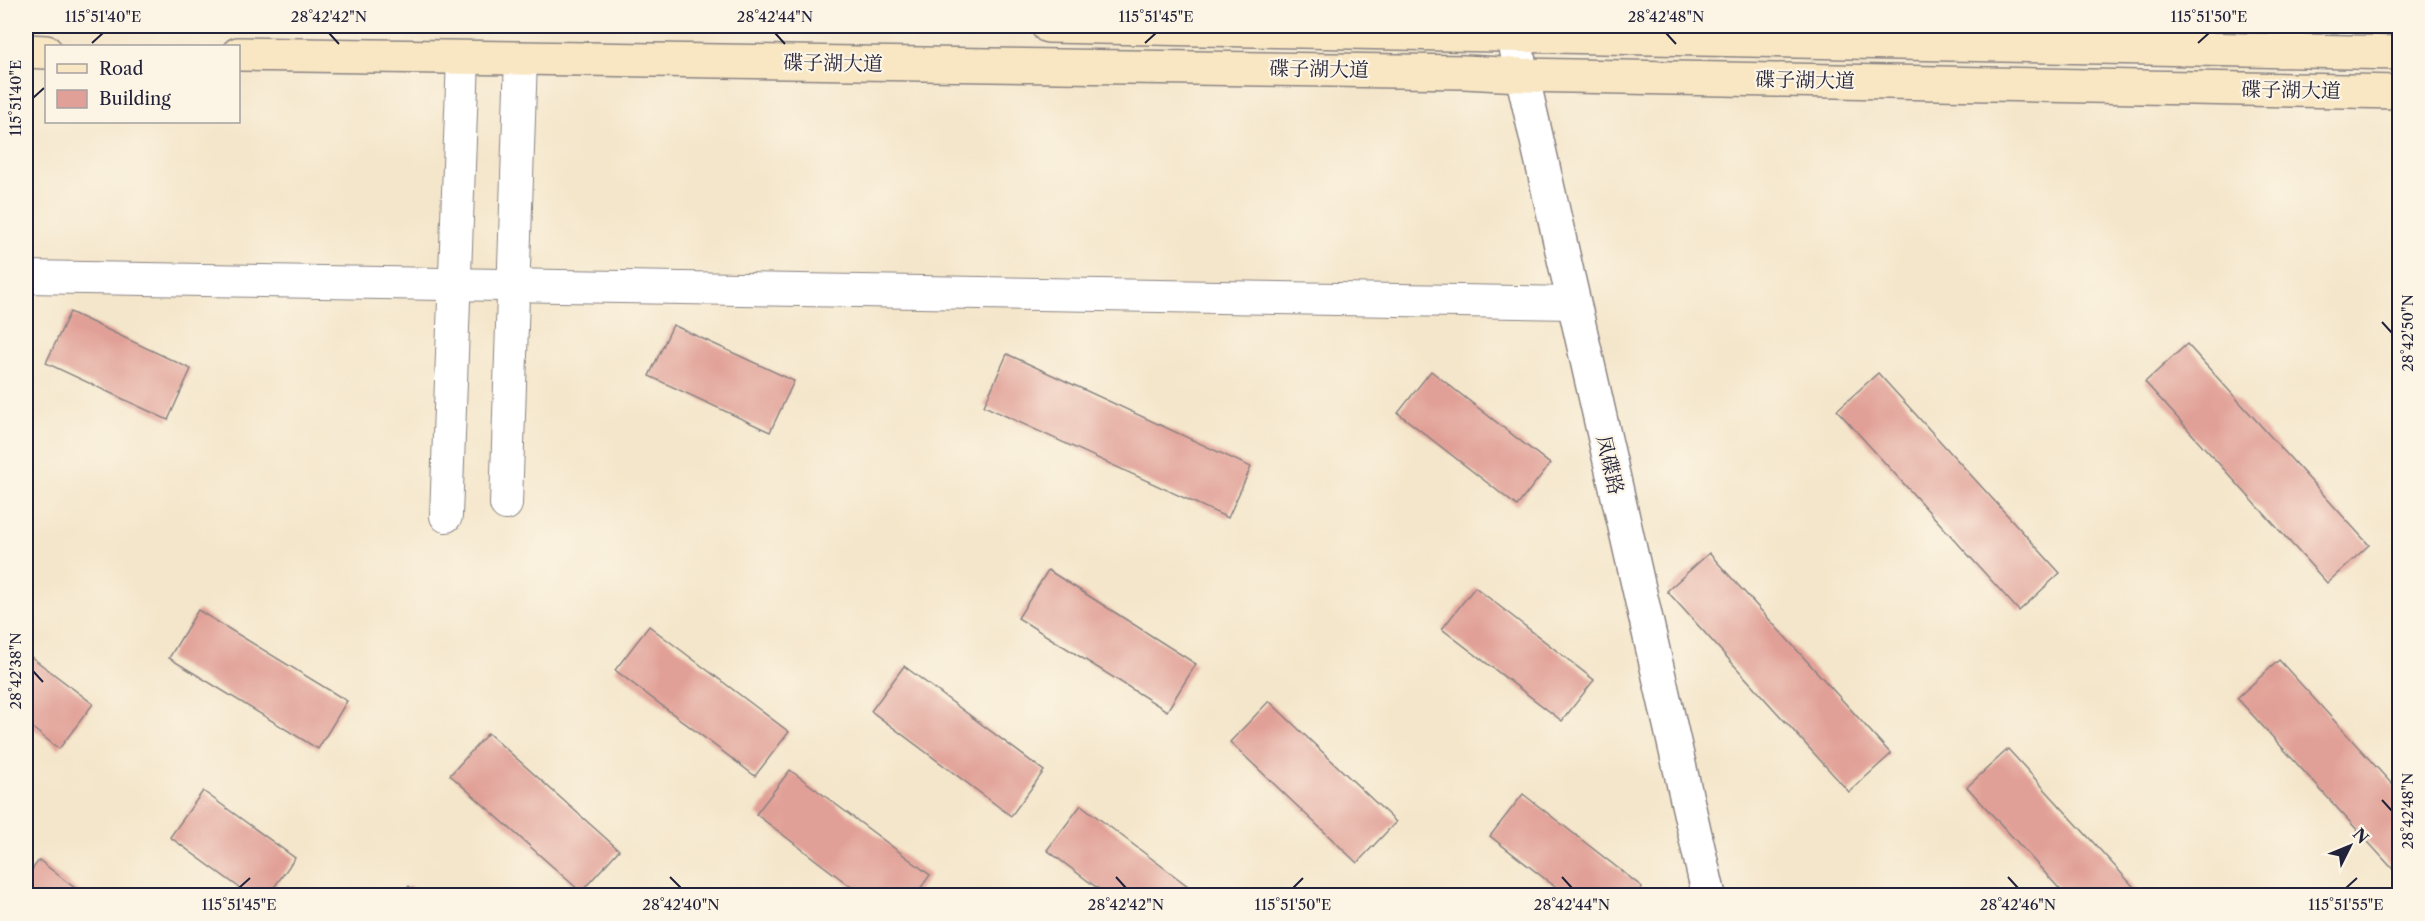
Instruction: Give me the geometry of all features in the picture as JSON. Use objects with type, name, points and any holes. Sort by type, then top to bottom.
[{"type":"main road","name":"碟子湖大道","points":[[1048,26],[2400,53]]},
{"type":"main road","points":[[26,51],[45,52]]},
{"type":"main road","name":"碟子湖大道","points":[[240,54],[1428,71],[1521,75],[2400,92]]},
{"type":"street","name":"凤碟路","points":[[1513,35],[1709,896]]},
{"type":"street","points":[[446,516],[463,58]]},
{"type":"street","points":[[506,504],[521,58]]},
{"type":"street","points":[[26,277],[1573,303]]},
{"type":"building","points":[[70,312],[191,369],[168,420],[46,363]]},
{"type":"building","points":[[673,325],[794,381],[770,432],[649,376]]},
{"type":"building","points":[[2187,344],[2369,545],[2327,583],[2145,382]]},
{"type":"building","points":[[1007,354],[1251,467],[1228,518],[984,406]]},
{"type":"building","points":[[1431,371],[1550,464],[1517,506],[1398,413]]},
{"type":"building","points":[[1878,373],[2060,573],[2019,611],[1837,410]]},
{"type":"building","points":[[1709,553],[1891,754],[1849,792],[1667,591]]},
{"type":"building","points":[[1048,570],[1196,664],[1167,711],[1018,618]]},
{"type":"building","points":[[1475,587],[1594,680],[1562,721],[1442,629]]},
{"type":"building","points":[[198,610],[347,701],[318,749],[169,658]]},
{"type":"building","points":[[649,626],[789,732],[755,776],[615,670]]},
{"type":"building","points":[[26,653],[93,704],[59,749],[26,723]]},
{"type":"building","points":[[2279,660],[2400,793],[2400,877],[2237,698]]},
{"type":"building","points":[[904,666],[1044,771],[1011,816],[871,711]]},
{"type":"building","points":[[1269,701],[1396,822],[1357,863],[1230,742]]},
{"type":"building","points":[[488,733],[619,850],[581,892],[450,775]]},
{"type":"building","points":[[2008,749],[2142,896],[2066,896],[1967,787]]},
{"type":"building","points":[[790,770],[930,875],[915,896],[863,896],[756,814]]},
{"type":"building","points":[[203,791],[295,858],[268,896],[251,896],[170,837]]},
{"type":"building","points":[[1523,794],[1642,887],[1635,896],[1567,896],[1490,836]]},
{"type":"building","points":[[1081,805],[1201,896],[1108,896],[1047,850]]},
{"type":"building","points":[[39,860],[85,896],[26,896],[26,878]]},
{"type":"building","points":[[409,886],[422,896],[402,896]]},
{"type":"building","points":[[1840,888],[1847,896],[1832,896]]}]
